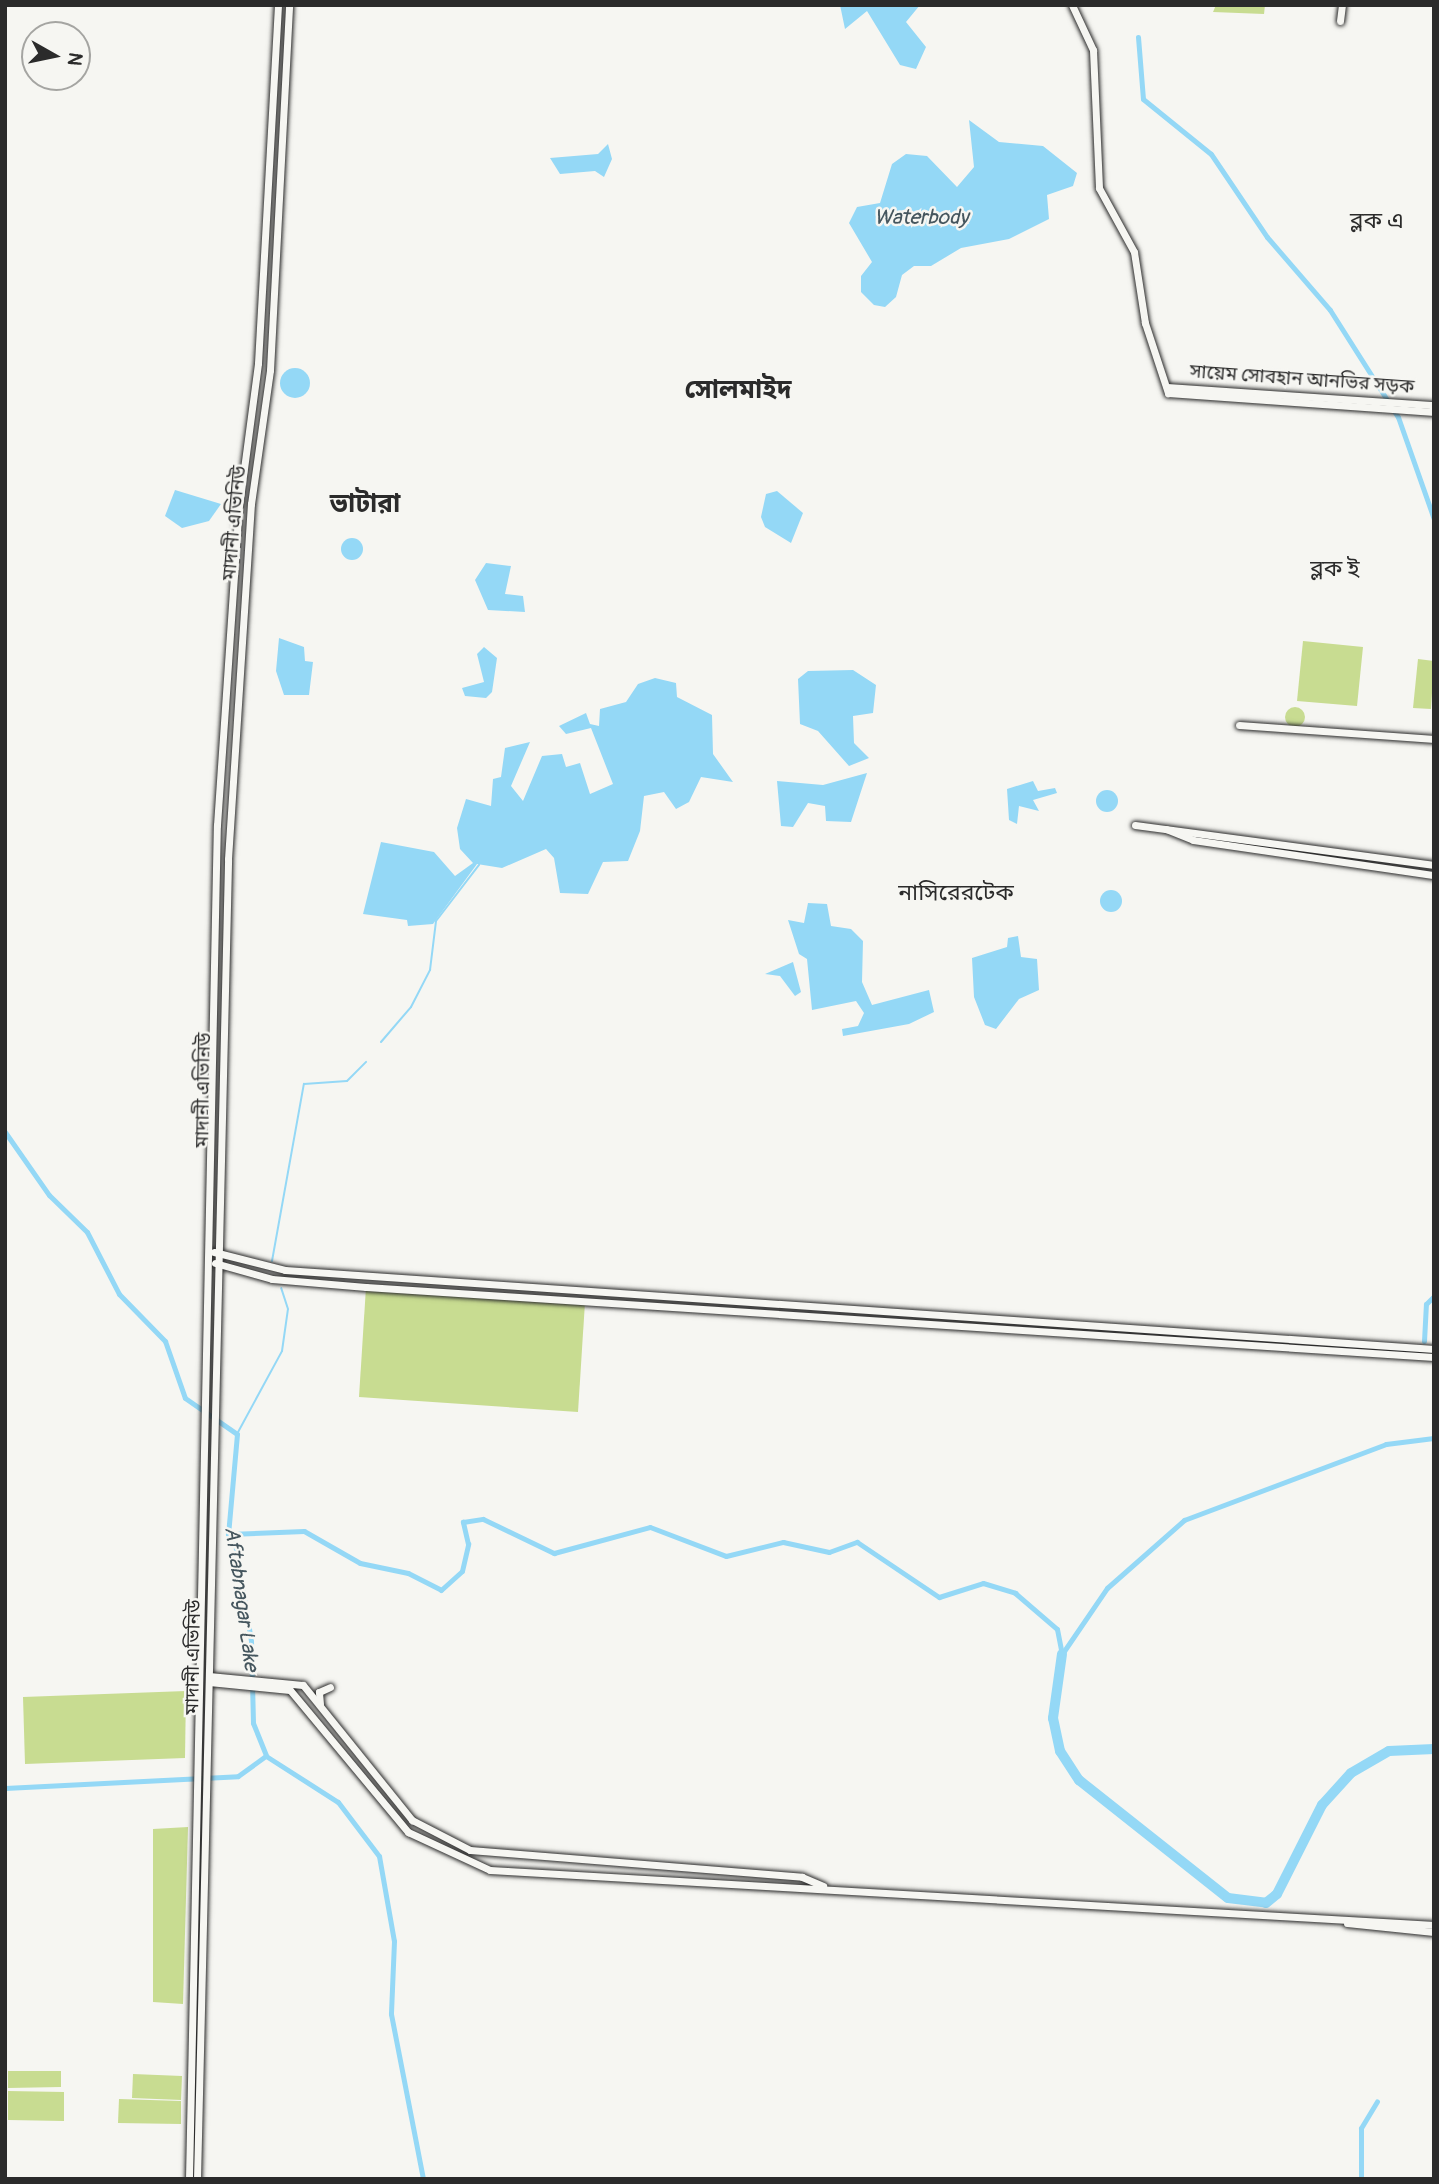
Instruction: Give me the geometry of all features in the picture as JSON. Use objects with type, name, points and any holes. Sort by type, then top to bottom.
[{"type":"street","name":"মাদানী এভিনিউ","points":[[189,2179],[197,1840],[200,1481],[208,1260],[217,838],[233,576],[258,363],[278,5]]},
{"type":"street","name":"মাদানী এভিনিউ","points":[[197,2179],[207,1839],[219,1115],[229,838],[246,579],[270,370],[289,5]]},
{"type":"street","points":[[1072,5],[1093,50],[1099,188],[1134,252],[1144,323],[1168,390],[1377,409],[1410,406],[1434,412]]},
{"type":"street","points":[[1340,21],[1342,5]]},
{"type":"street","name":"সায়েম সোবহান আনভির সড়ক","points":[[1168,390],[1374,400],[1410,406],[1434,405]]},
{"type":"street","points":[[233,576],[246,579]]},
{"type":"street","points":[[1239,725],[1434,739]]},
{"type":"street","points":[[1135,825],[1434,865]]},
{"type":"street","points":[[1166,829],[1193,840],[1434,875]]},
{"type":"street","points":[[217,838],[229,838]]},
{"type":"street","points":[[210,1115],[219,1115]]},
{"type":"street","points":[[208,1250],[278,1269],[1434,1349]]},
{"type":"street","points":[[208,1260],[272,1279],[366,1287],[1434,1357]]},
{"type":"street","points":[[362,1275],[366,1287]]},
{"type":"street","points":[[203,1413],[213,1413]]},
{"type":"street","points":[[209,1679],[303,1685],[417,1824],[489,1855],[802,1877],[823,1886]]},
{"type":"street","points":[[277,1684],[293,1693],[416,1839],[460,1861],[506,1872],[800,1892],[823,1886],[1347,1923],[1434,1932]]},
{"type":"street","points":[[320,1706],[319,1692],[330,1687]]},
{"type":"street","points":[[416,1839],[417,1824]]},
{"type":"street","points":[[1347,1923],[1434,1925]]},
{"type":"street","points":[[190,2068],[201,2067]]},
{"type":"street","points":[[190,2129],[199,2129]]},
{"type":"green space","points":[[1216,5],[1265,5],[1264,14],[1213,12]]},
{"type":"green space","points":[[1303,641],[1363,647],[1357,706],[1297,701]]},
{"type":"green space","points":[[1418,659],[1434,661],[1431,709],[1413,708]]},
{"type":"green space","points":[[1295,707],[1302,710],[1305,717],[1302,724],[1295,727],[1288,724],[1285,717],[1288,710]]},
{"type":"green space","points":[[366,1287],[585,1302],[578,1412],[359,1397]]},
{"type":"green space","points":[[186,1691],[185,1758],[25,1764],[23,1697]]},
{"type":"green space","points":[[188,1827],[183,2004],[153,2002],[153,1829]]},
{"type":"green space","points":[[8,2071],[61,2071],[61,2087],[8,2088]]},
{"type":"green space","points":[[133,2074],[182,2076],[181,2100],[132,2098]]},
{"type":"green space","points":[[8,2091],[64,2092],[64,2121],[8,2120]]},
{"type":"green space","points":[[119,2099],[181,2101],[181,2124],[118,2123]]},
{"type":"water","points":[[840,5],[920,5],[906,22],[926,47],[916,69],[900,65],[867,11],[845,29]]},
{"type":"water","name":"Waterbody","points":[[969,120],[999,142],[1043,146],[1077,173],[1073,186],[1047,195],[1049,219],[1009,239],[961,248],[931,266],[914,266],[902,275],[896,297],[885,307],[874,305],[861,292],[861,276],[872,262],[849,223],[857,207],[880,203],[892,164],[906,154],[927,156],[957,187],[974,167]]},
{"type":"water","points":[[608,144],[612,159],[604,177],[595,171],[560,174],[550,158],[598,154]]},
{"type":"water","points":[[295,368],[301,369],[309,377],[309,389],[301,397],[295,398],[289,397],[281,389],[280,383],[281,377],[289,369]]},
{"type":"water","points":[[175,490],[221,504],[209,521],[182,528],[165,516]]},
{"type":"water","points":[[777,491],[803,513],[791,543],[765,527],[761,517],[766,494]]},
{"type":"water","points":[[352,538],[360,541],[363,549],[360,557],[352,560],[344,557],[341,549],[344,541]]},
{"type":"water","points":[[486,563],[511,566],[505,594],[523,596],[525,612],[488,610],[475,580]]},
{"type":"water","points":[[279,638],[304,647],[305,661],[313,662],[309,695],[284,695],[276,671]]},
{"type":"water","points":[[484,647],[497,658],[492,692],[486,698],[465,696],[462,688],[484,682],[477,654]]},
{"type":"water","points":[[853,670],[876,685],[873,713],[853,716],[854,743],[869,758],[849,766],[818,731],[800,724],[798,679],[808,671]]},
{"type":"water","points":[[655,678],[676,683],[677,697],[712,715],[713,754],[733,782],[701,777],[689,802],[676,809],[664,792],[644,796],[640,831],[628,861],[603,862],[588,894],[560,893],[554,858],[546,849],[502,868],[477,864],[433,924],[408,926],[407,920],[363,914],[381,842],[434,852],[455,876],[473,863],[460,849],[457,828],[466,799],[491,806],[493,779],[501,777],[505,748],[530,742],[511,786],[523,801],[542,756],[562,754],[566,767],[580,763],[590,794],[613,784],[591,728],[566,734],[559,726],[586,713],[590,724],[599,726],[600,709],[626,702],[638,684]]},
{"type":"water","points":[[867,773],[851,822],[826,821],[825,806],[808,803],[793,827],[781,826],[777,781],[823,785]]},
{"type":"water","points":[[1033,781],[1038,791],[1055,788],[1057,793],[1033,800],[1039,811],[1019,806],[1017,824],[1009,820],[1007,789]]},
{"type":"water","points":[[1107,790],[1117,797],[1118,801],[1111,811],[1107,812],[1097,805],[1096,801],[1103,791]]},
{"type":"water","points":[[1111,890],[1121,897],[1122,901],[1115,911],[1111,912],[1101,905],[1100,901],[1107,891]]},
{"type":"water","points":[[808,903],[827,904],[831,926],[851,929],[863,941],[862,982],[872,1005],[929,990],[934,1012],[909,1024],[843,1036],[842,1029],[858,1026],[864,1013],[856,1001],[812,1010],[807,959],[799,954],[788,920],[804,923]]},
{"type":"water","points":[[1018,936],[1021,957],[1037,959],[1039,990],[1019,999],[996,1029],[985,1025],[974,997],[972,958],[1007,947],[1008,938]]},
{"type":"water","points":[[793,962],[801,992],[795,996],[780,976],[765,974]]},
{"type":"waterway","points":[[1138,37],[1143,99],[1211,154],[1267,237],[1330,310],[1398,417],[1434,519]]},
{"type":"waterway","points":[[381,1042],[411,1007],[430,970],[436,921],[479,865]]},
{"type":"waterway","points":[[272,1261],[304,1084],[347,1081],[366,1062]]},
{"type":"waterway","name":"Aftabnagar Lake","points":[[5,1132],[49,1195],[87,1232],[119,1294],[165,1341],[185,1398],[237,1434],[228,1534],[234,1537],[251,1641],[253,1723],[266,1756],[338,1802],[379,1856],[394,1941],[391,2014],[423,2179]]},
{"type":"waterway","points":[[237,1434],[282,1351],[288,1309],[281,1288]]},
{"type":"waterway","points":[[1424,1341],[1426,1304],[1434,1296]]},
{"type":"waterway","points":[[228,1534],[304,1531],[360,1563],[408,1573],[441,1590],[462,1571],[468,1544],[463,1522],[483,1519],[554,1553],[650,1527],[726,1556],[783,1542],[829,1552],[857,1542],[939,1597],[983,1583],[1015,1593],[1057,1629],[1062,1654],[1107,1588],[1184,1520],[1386,1444],[1434,1438]]},
{"type":"waterway","points":[[1062,1654],[1053,1718],[1060,1751],[1079,1780],[1228,1898],[1266,1903],[1277,1894],[1322,1805],[1351,1773],[1389,1751],[1434,1749]]},
{"type":"waterway","points":[[5,1788],[238,1776],[266,1756]]},
{"type":"waterway","points":[[1361,2179],[1361,2128],[1377,2101]]},
{"type":"district","name":"ব্লক এ","points":[[1377,221]]},
{"type":"district","name":"সোলমাইদ","points":[[738,391]]},
{"type":"district","name":"ভাটারা","points":[[365,505]]},
{"type":"district","name":"ব্লক ই","points":[[1335,569]]},
{"type":"district","name":"নাসিরেরটেক","points":[[956,893]]}]
